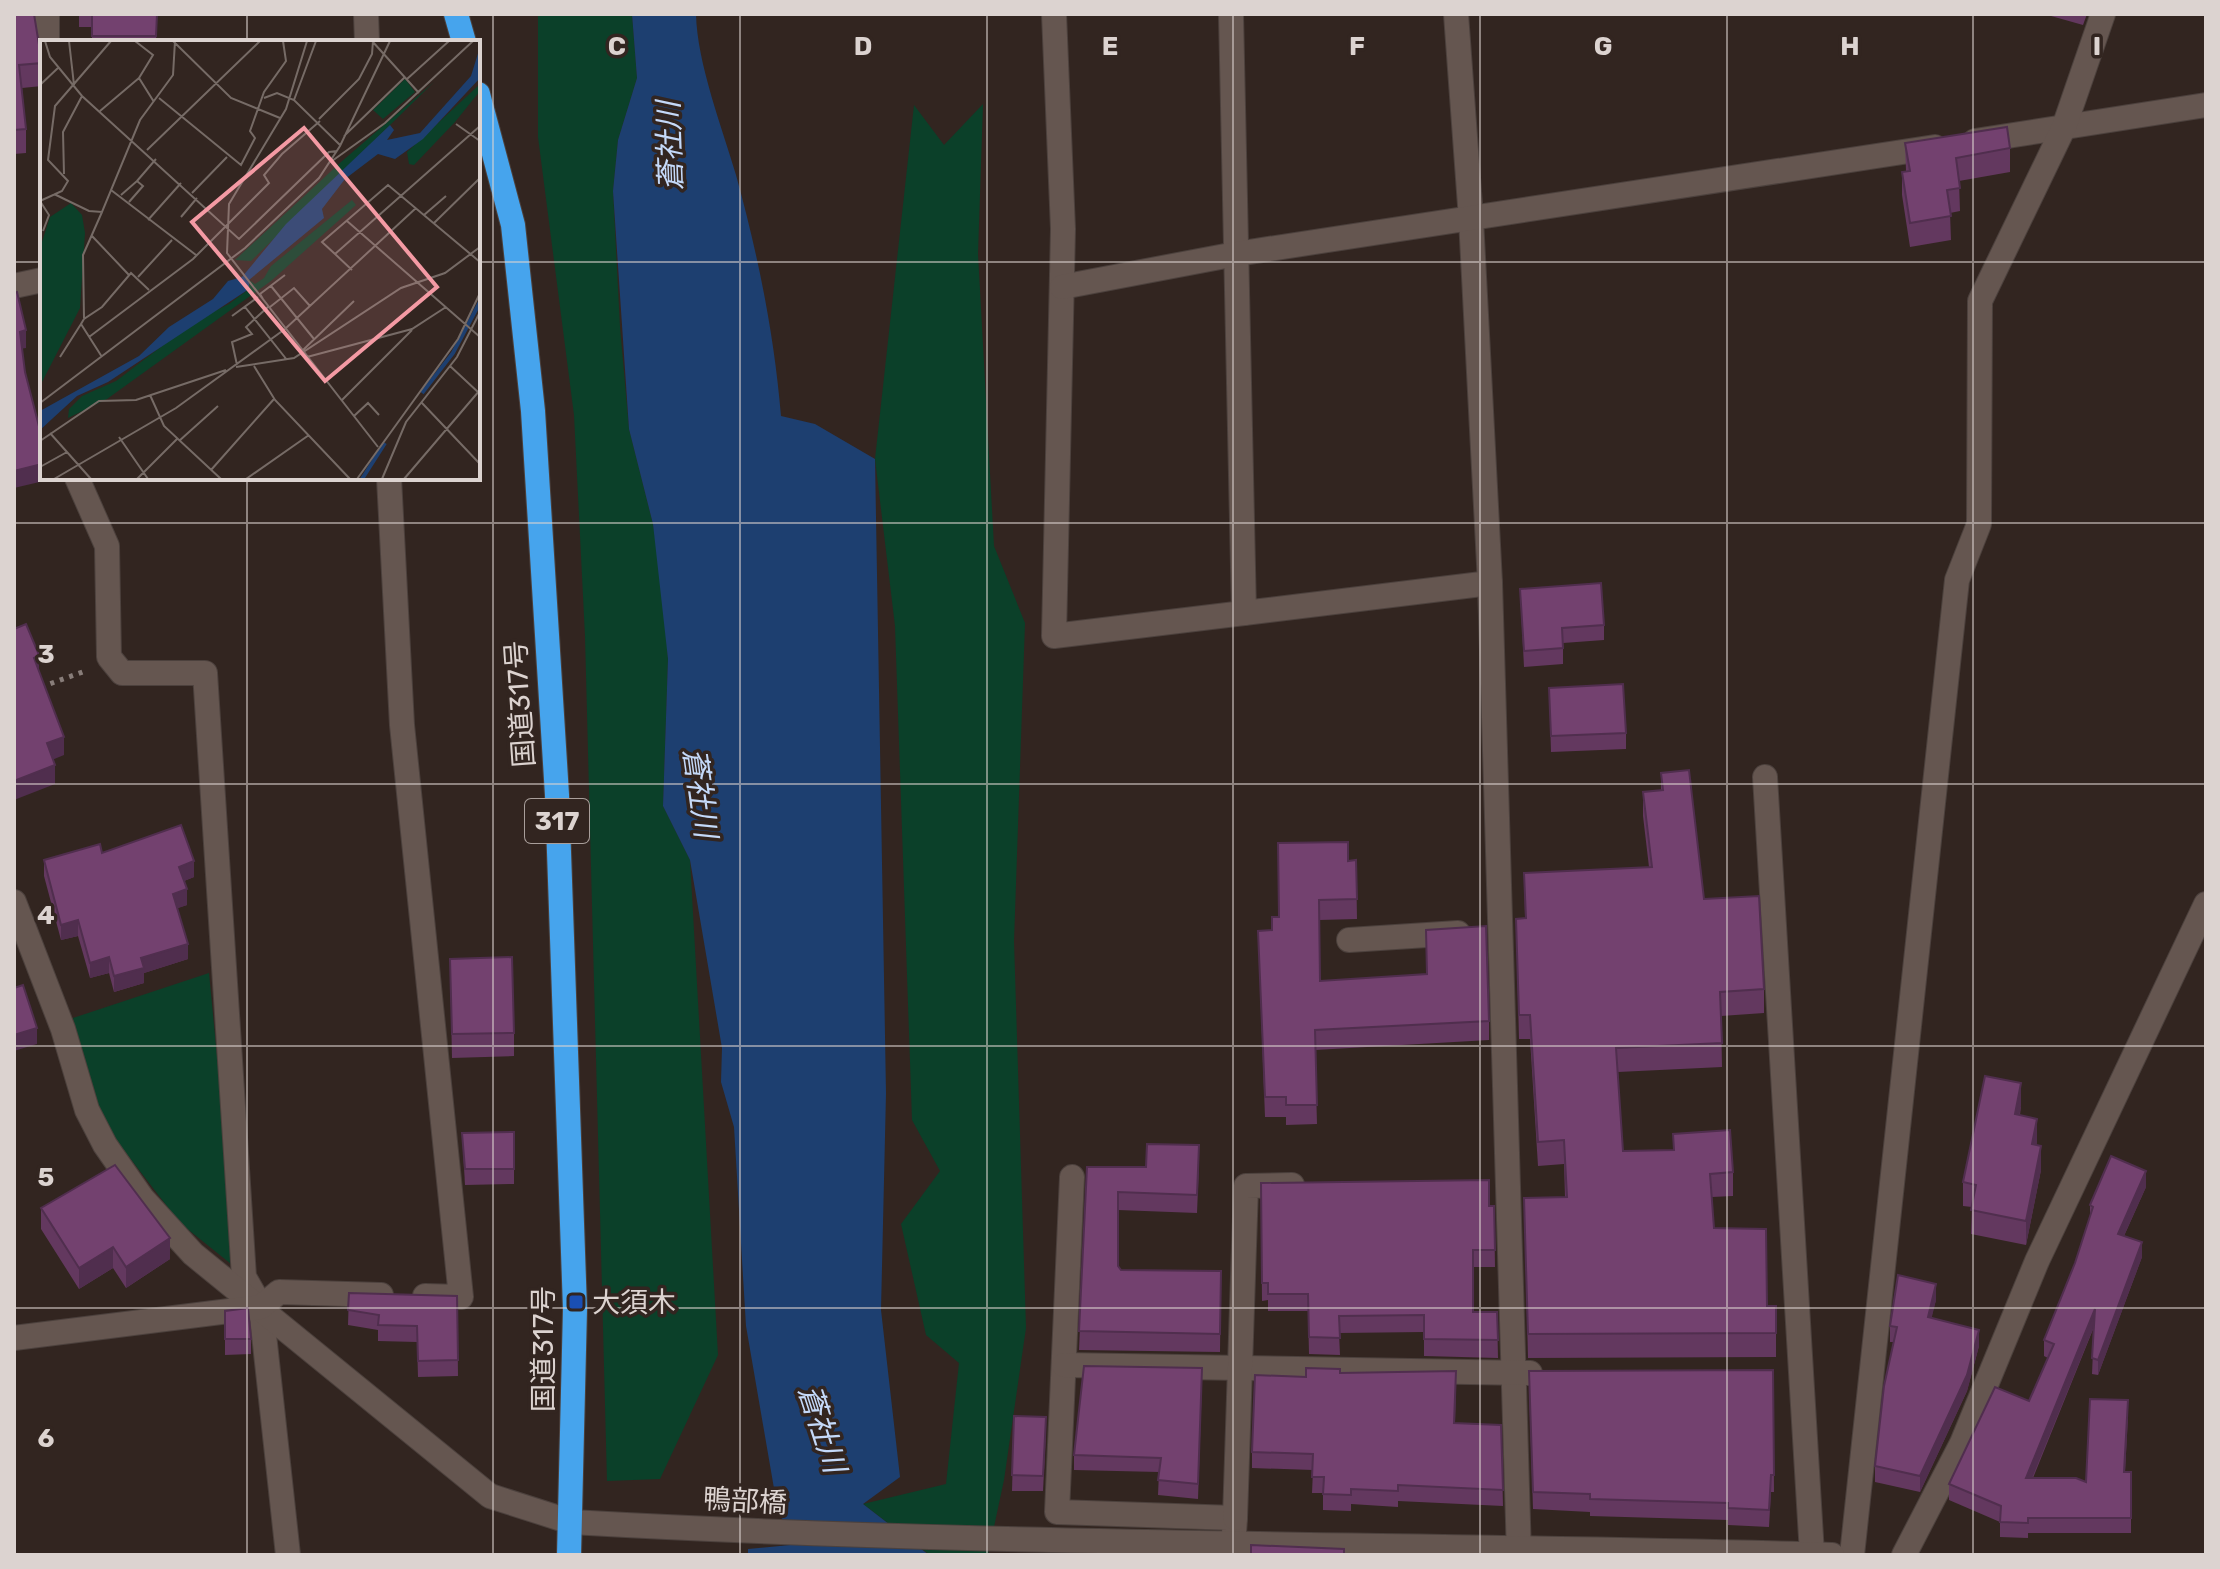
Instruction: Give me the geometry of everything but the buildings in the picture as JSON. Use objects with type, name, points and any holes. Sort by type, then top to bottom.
[{"type":"highway","points":[[456,14],[463,40]]},
{"type":"highway","name":"国道317号","points":[[480,101],[513,225],[533,411],[557,795],[581,1523],[569,1555]]},
{"type":"street","points":[[47,14],[47,40]]},
{"type":"street","points":[[366,14],[367,40]]},
{"type":"street","points":[[1054,14],[1063,229],[1054,636],[1490,583]]},
{"type":"street","points":[[1231,14],[1244,613]]},
{"type":"street","points":[[1456,14],[1471,219],[1490,583],[1519,1550]]},
{"type":"street","points":[[1852,1555],[1957,580],[1979,524],[1980,301],[2064,127],[2103,14]]},
{"type":"street","points":[[1062,287],[1236,254],[2206,105]]},
{"type":"street","points":[[14,286],[40,280]]},
{"type":"street","points":[[78,480],[107,546],[109,657],[122,673],[205,673],[244,1277],[261,1307],[288,1555]]},
{"type":"street","points":[[14,1338],[261,1307],[279,1292],[461,1297],[402,725],[389,480]]},
{"type":"street","points":[[1765,777],[1792,1372],[1812,1554]]},
{"type":"street","name":"鴨部橋","points":[[14,902],[63,1029],[87,1110],[105,1145],[142,1198],[193,1254],[490,1496],[581,1523],[1067,1548],[1832,1555]]},
{"type":"street","points":[[1904,1555],[1962,1443],[2037,1261],[2206,904]]},
{"type":"street","points":[[1349,940],[1501,930]]},
{"type":"street","points":[[1072,1177],[1057,1512],[1235,1518]]},
{"type":"street","points":[[1478,1183],[1509,1182]]},
{"type":"street","points":[[1233,1549],[1246,1186],[1323,1185]]},
{"type":"street","points":[[1064,1365],[1546,1373]]},
{"type":"path","points":[[28,692],[112,661]]},
{"type":"green space","points":[[538,14],[632,14],[637,78],[618,140],[613,191],[620,327],[629,429],[653,524],[662,580],[668,659],[663,806],[690,860],[718,1355],[660,1479],[607,1481],[585,636],[574,415],[538,137]]},
{"type":"green space","points":[[983,104],[978,254],[994,546],[1025,623],[1014,941],[1026,1328],[1004,1480],[988,1555],[930,1555],[863,1504],[946,1484],[959,1363],[926,1335],[901,1224],[940,1171],[912,1120],[895,626],[875,459],[914,105],[944,145]]},
{"type":"green space","points":[[209,973],[236,1268],[180,1223],[92,1109],[73,1018]]},
{"type":"water","name":"蒼社川","points":[[632,14],[696,14],[705,74],[736,175],[758,265],[781,416],[815,424],[875,459],[886,1093],[881,1310],[900,1477],[863,1504],[929,1555],[748,1555],[748,1549],[790,1545],[776,1500],[746,1326],[734,1127],[721,1082],[722,1048],[690,860],[663,806],[668,659],[653,524],[629,429],[613,191],[618,140],[637,78]]},
{"type":"place","name":"大須木","points":[[576,1302]]}]
